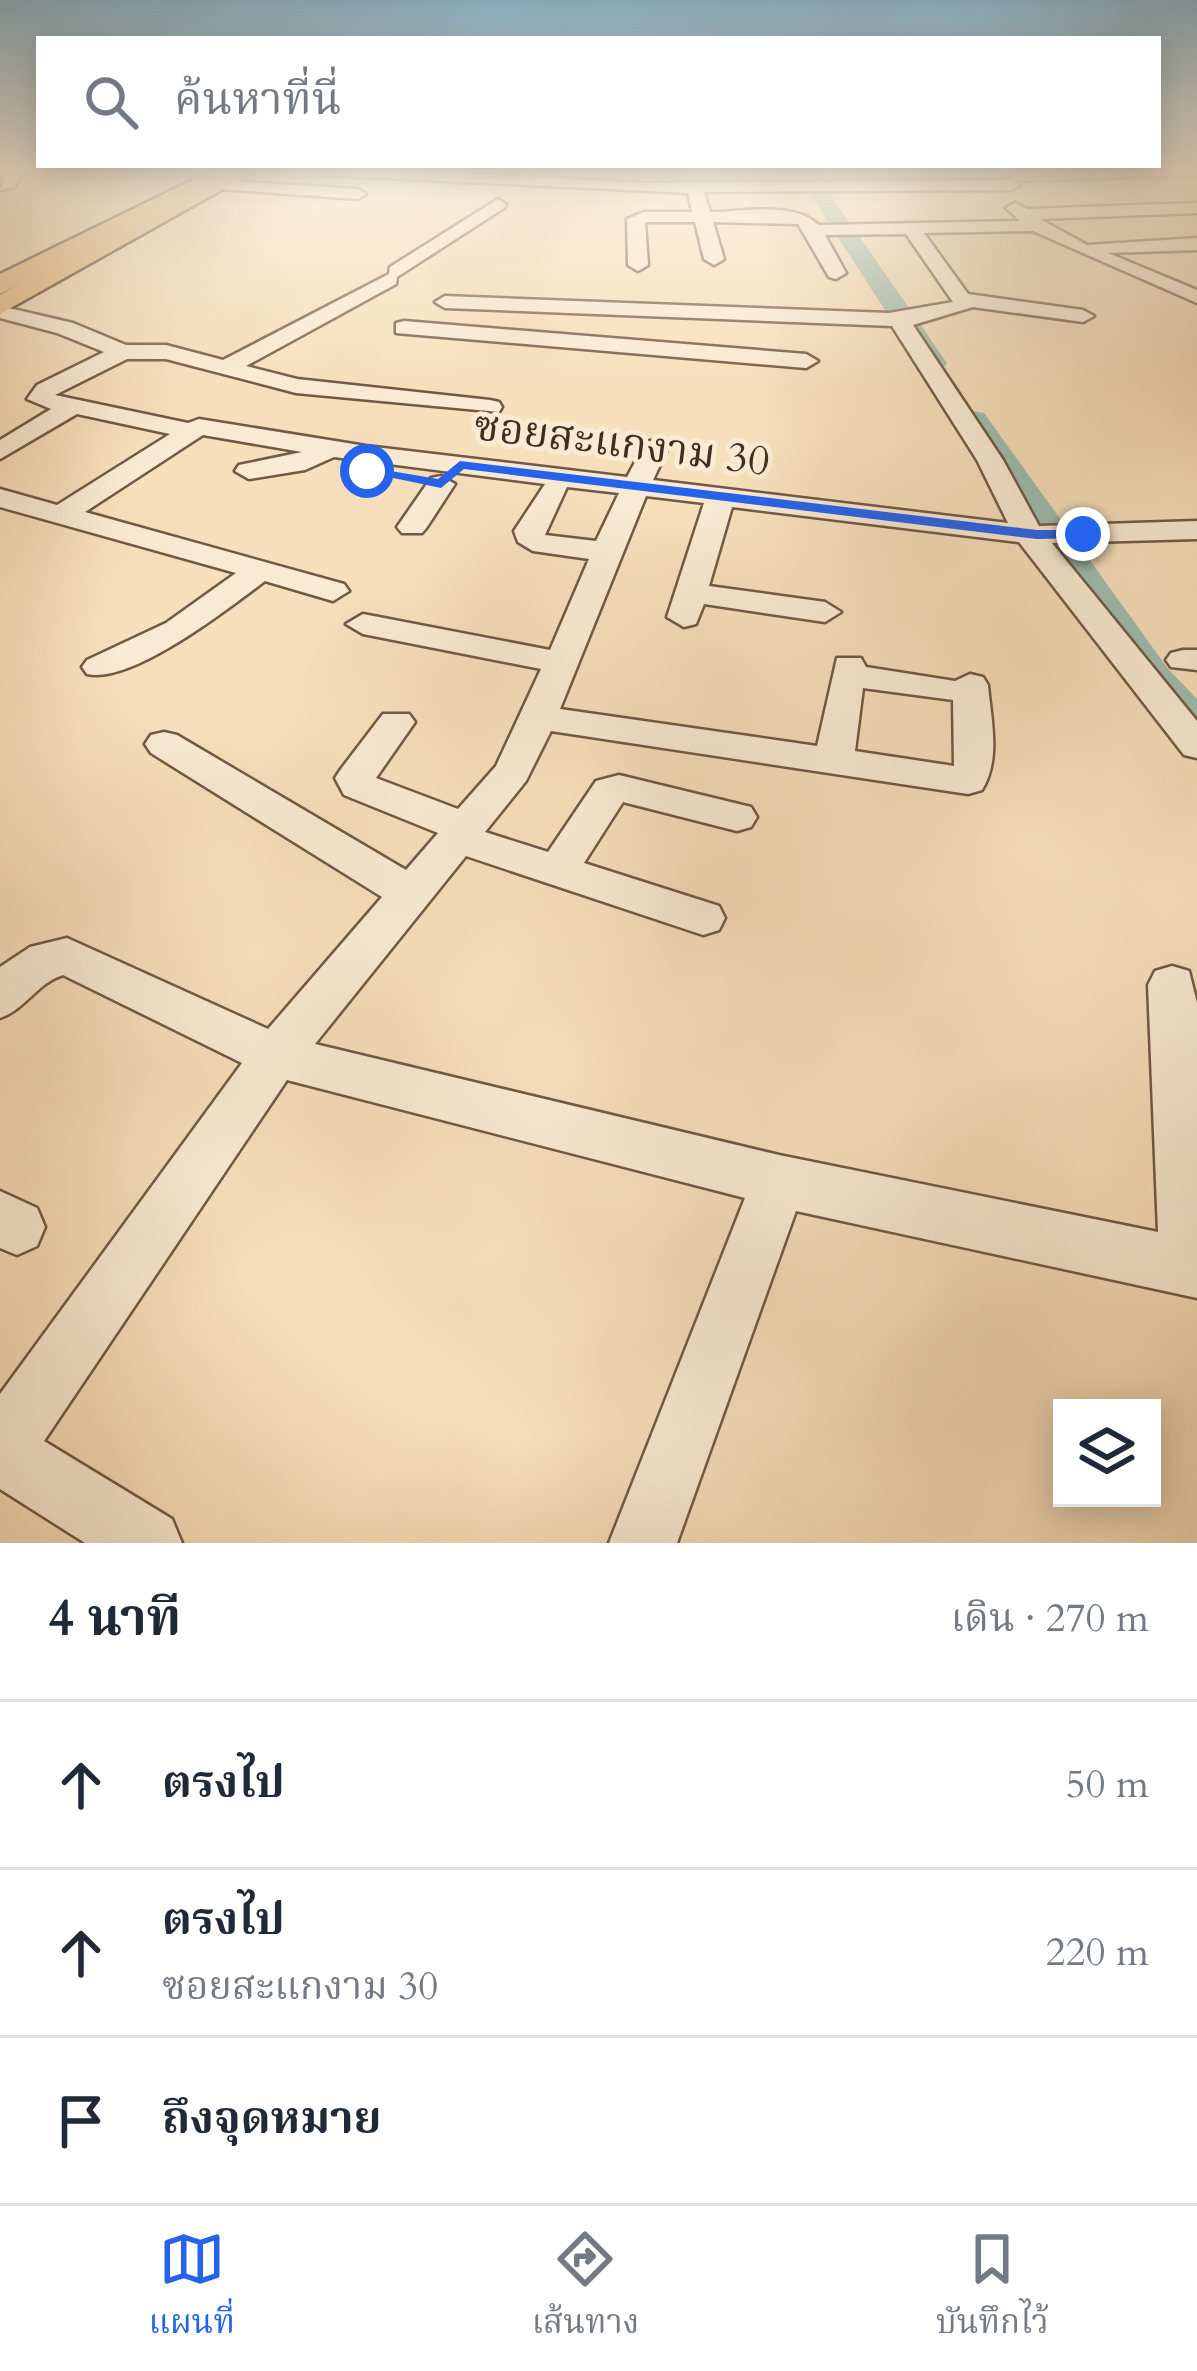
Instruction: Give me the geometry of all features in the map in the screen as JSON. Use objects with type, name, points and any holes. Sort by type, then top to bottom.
[{"type":"highway","points":[[0,272],[56,242]]},
{"type":"highway","points":[[0,285],[84,242]]},
{"type":"main road","points":[[5,315],[110,242]]},
{"type":"street","points":[[225,368],[393,275],[442,242]]},
{"type":"street","points":[[637,242],[638,265]]},
{"type":"street","points":[[710,242],[714,259]]},
{"type":"street","points":[[819,242],[836,273]]},
{"type":"street","points":[[922,242],[966,301]]},
{"type":"street","points":[[1068,242],[1197,296]]},
{"type":"street","points":[[1165,242],[1169,245]]},
{"type":"street","points":[[1080,249],[1197,244]]},
{"type":"street","points":[[1165,284],[1197,282]]},
{"type":"street","points":[[445,302],[673,316],[906,316],[950,311],[966,301],[1083,316]]},
{"type":"street","points":[[5,315],[64,328],[123,352],[166,352],[296,386],[490,407]]},
{"type":"street","points":[[673,316],[675,381]]},
{"type":"street","points":[[906,316],[1032,534],[1197,746]]},
{"type":"street","points":[[404,328],[806,361]]},
{"type":"street","points":[[436,358],[457,332]]},
{"type":"street","points":[[70,407],[38,395],[123,352]]},
{"type":"street","points":[[64,513],[230,406]]},
{"type":"street","points":[[0,451],[70,407]]},
{"type":"street","name":"ซอยสะแกงาม 30","points":[[70,407],[451,474],[645,467],[721,496],[1032,534],[1197,530]]},
{"type":"street","points":[[249,471],[295,464],[329,449]]},
{"type":"street","points":[[148,1543],[0,1450],[276,1056],[512,772],[540,718],[645,467]]},
{"type":"street","points":[[367,471],[451,474]]},
{"type":"street","points":[[412,527],[451,474]]},
{"type":"street","points":[[555,489],[529,531],[533,542],[607,552]]},
{"type":"street","points":[[721,496],[688,605],[825,612]]},
{"type":"street","points":[[0,498],[333,591]]},
{"type":"street","points":[[99,667],[178,630],[260,570]]},
{"type":"street","points":[[363,624],[561,663]]},
{"type":"street","points":[[540,718],[835,762],[968,781],[975,762],[958,688],[848,670],[835,762]]},
{"type":"street","points":[[396,722],[356,778],[358,786],[556,871],[703,918]]},
{"type":"street","points":[[164,744],[409,893]]},
{"type":"street","points":[[556,871],[610,790],[619,788],[737,817]]},
{"type":"street","points":[[0,998],[30,966],[46,958],[68,956],[276,1056],[779,1181],[1192,1268],[1172,985]]},
{"type":"street","points":[[643,1543],[779,1181]]},
{"type":"waterway","points":[[852,242],[933,363]]},
{"type":"waterway","points":[[973,420],[1153,678],[1197,727]]},
{"type":"route","points":[[367,471],[441,484],[460,465],[1037,535],[1083,534]]}]
